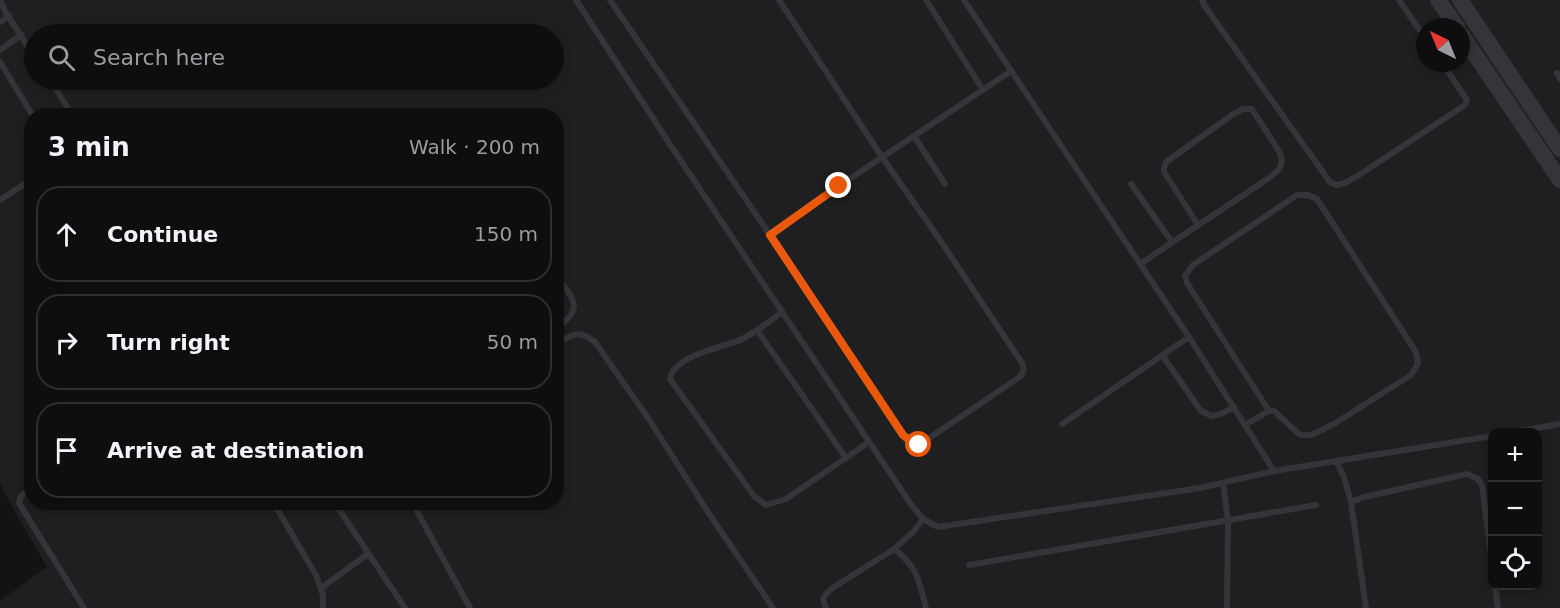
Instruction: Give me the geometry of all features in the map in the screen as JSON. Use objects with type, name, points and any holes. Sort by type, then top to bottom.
[{"type":"street","points":[[1438,0],[1450,18]]},
{"type":"street","points":[[1460,0],[1560,149]]},
{"type":"street","points":[[1470,47],[1560,180]]},
{"type":"lane","points":[[0,0],[24,40]]},
{"type":"lane","points":[[576,0],[910,502],[923,519],[938,527],[1189,490],[1274,471],[1488,437]]},
{"type":"lane","points":[[610,0],[896,425],[903,435],[914,444],[919,445],[1021,376],[1024,369],[779,0]]},
{"type":"lane","points":[[926,0],[983,90]]},
{"type":"lane","points":[[964,0],[1189,337],[1274,471]]},
{"type":"lane","points":[[1202,0],[1330,182],[1336,185],[1356,177],[1465,105],[1467,100],[1448,72]]},
{"type":"lane","points":[[1399,0],[1416,25]]},
{"type":"lane","points":[[0,22],[9,16]]},
{"type":"lane","points":[[0,50],[21,35]]},
{"type":"lane","points":[[0,62],[28,108]]},
{"type":"lane","points":[[770,235],[1011,71]]},
{"type":"lane","points":[[56,90],[68,108]]},
{"type":"lane","points":[[1140,264],[1263,182],[1281,168],[1283,161],[1280,153],[1252,109],[1244,109],[1232,115],[1164,165],[1164,172],[1198,225]]},
{"type":"lane","points":[[914,136],[945,184]]},
{"type":"lane","points":[[1131,184],[1172,242]]},
{"type":"lane","points":[[0,200],[24,185]]},
{"type":"lane","points":[[1245,425],[1269,411],[1274,411],[1300,435],[1311,435],[1334,424],[1411,375],[1418,364],[1416,352],[1317,199],[1308,195],[1296,195],[1193,265],[1185,276],[1187,283],[1269,411]]},
{"type":"lane","points":[[564,286],[573,299],[575,308],[573,314],[564,323]]},
{"type":"lane","points":[[782,312],[745,338],[682,362],[670,374],[670,379],[754,496],[766,505],[786,499],[869,442]]},
{"type":"lane","points":[[757,330],[846,458]]},
{"type":"lane","points":[[564,340],[579,334],[586,335],[595,342],[773,608]]},
{"type":"lane","points":[[1062,424],[1189,337]]},
{"type":"lane","points":[[1162,355],[1201,411],[1212,416],[1234,407]]},
{"type":"lane","points":[[1537,428],[1560,424]]},
{"type":"lane","points":[[1336,461],[1344,477],[1351,502],[1366,608]]},
{"type":"lane","points":[[1351,502],[1364,497],[1467,474],[1473,476],[1482,485],[1489,536]]},
{"type":"lane","points":[[1222,483],[1228,521],[1227,607]]},
{"type":"lane","points":[[24,494],[19,503],[84,608]]},
{"type":"lane","points":[[969,565],[1316,506]]},
{"type":"lane","points":[[278,510],[316,575],[323,595],[323,608]]},
{"type":"lane","points":[[339,510],[405,608]]},
{"type":"lane","points":[[416,510],[470,608]]},
{"type":"lane","points":[[826,608],[823,602],[824,596],[831,589],[894,549],[913,532],[923,519]]},
{"type":"lane","points":[[894,549],[906,558],[917,574],[926,608]]},
{"type":"lane","points":[[321,588],[368,554]]},
{"type":"lane","points":[[1496,590],[1498,608]]},
{"type":"shaded area","points":[[0,0],[1560,0],[1560,608],[0,608],[0,601],[47,567],[0,482]]},
{"type":"route","points":[[839,186],[770,235],[903,435],[909,442],[919,445]]}]
